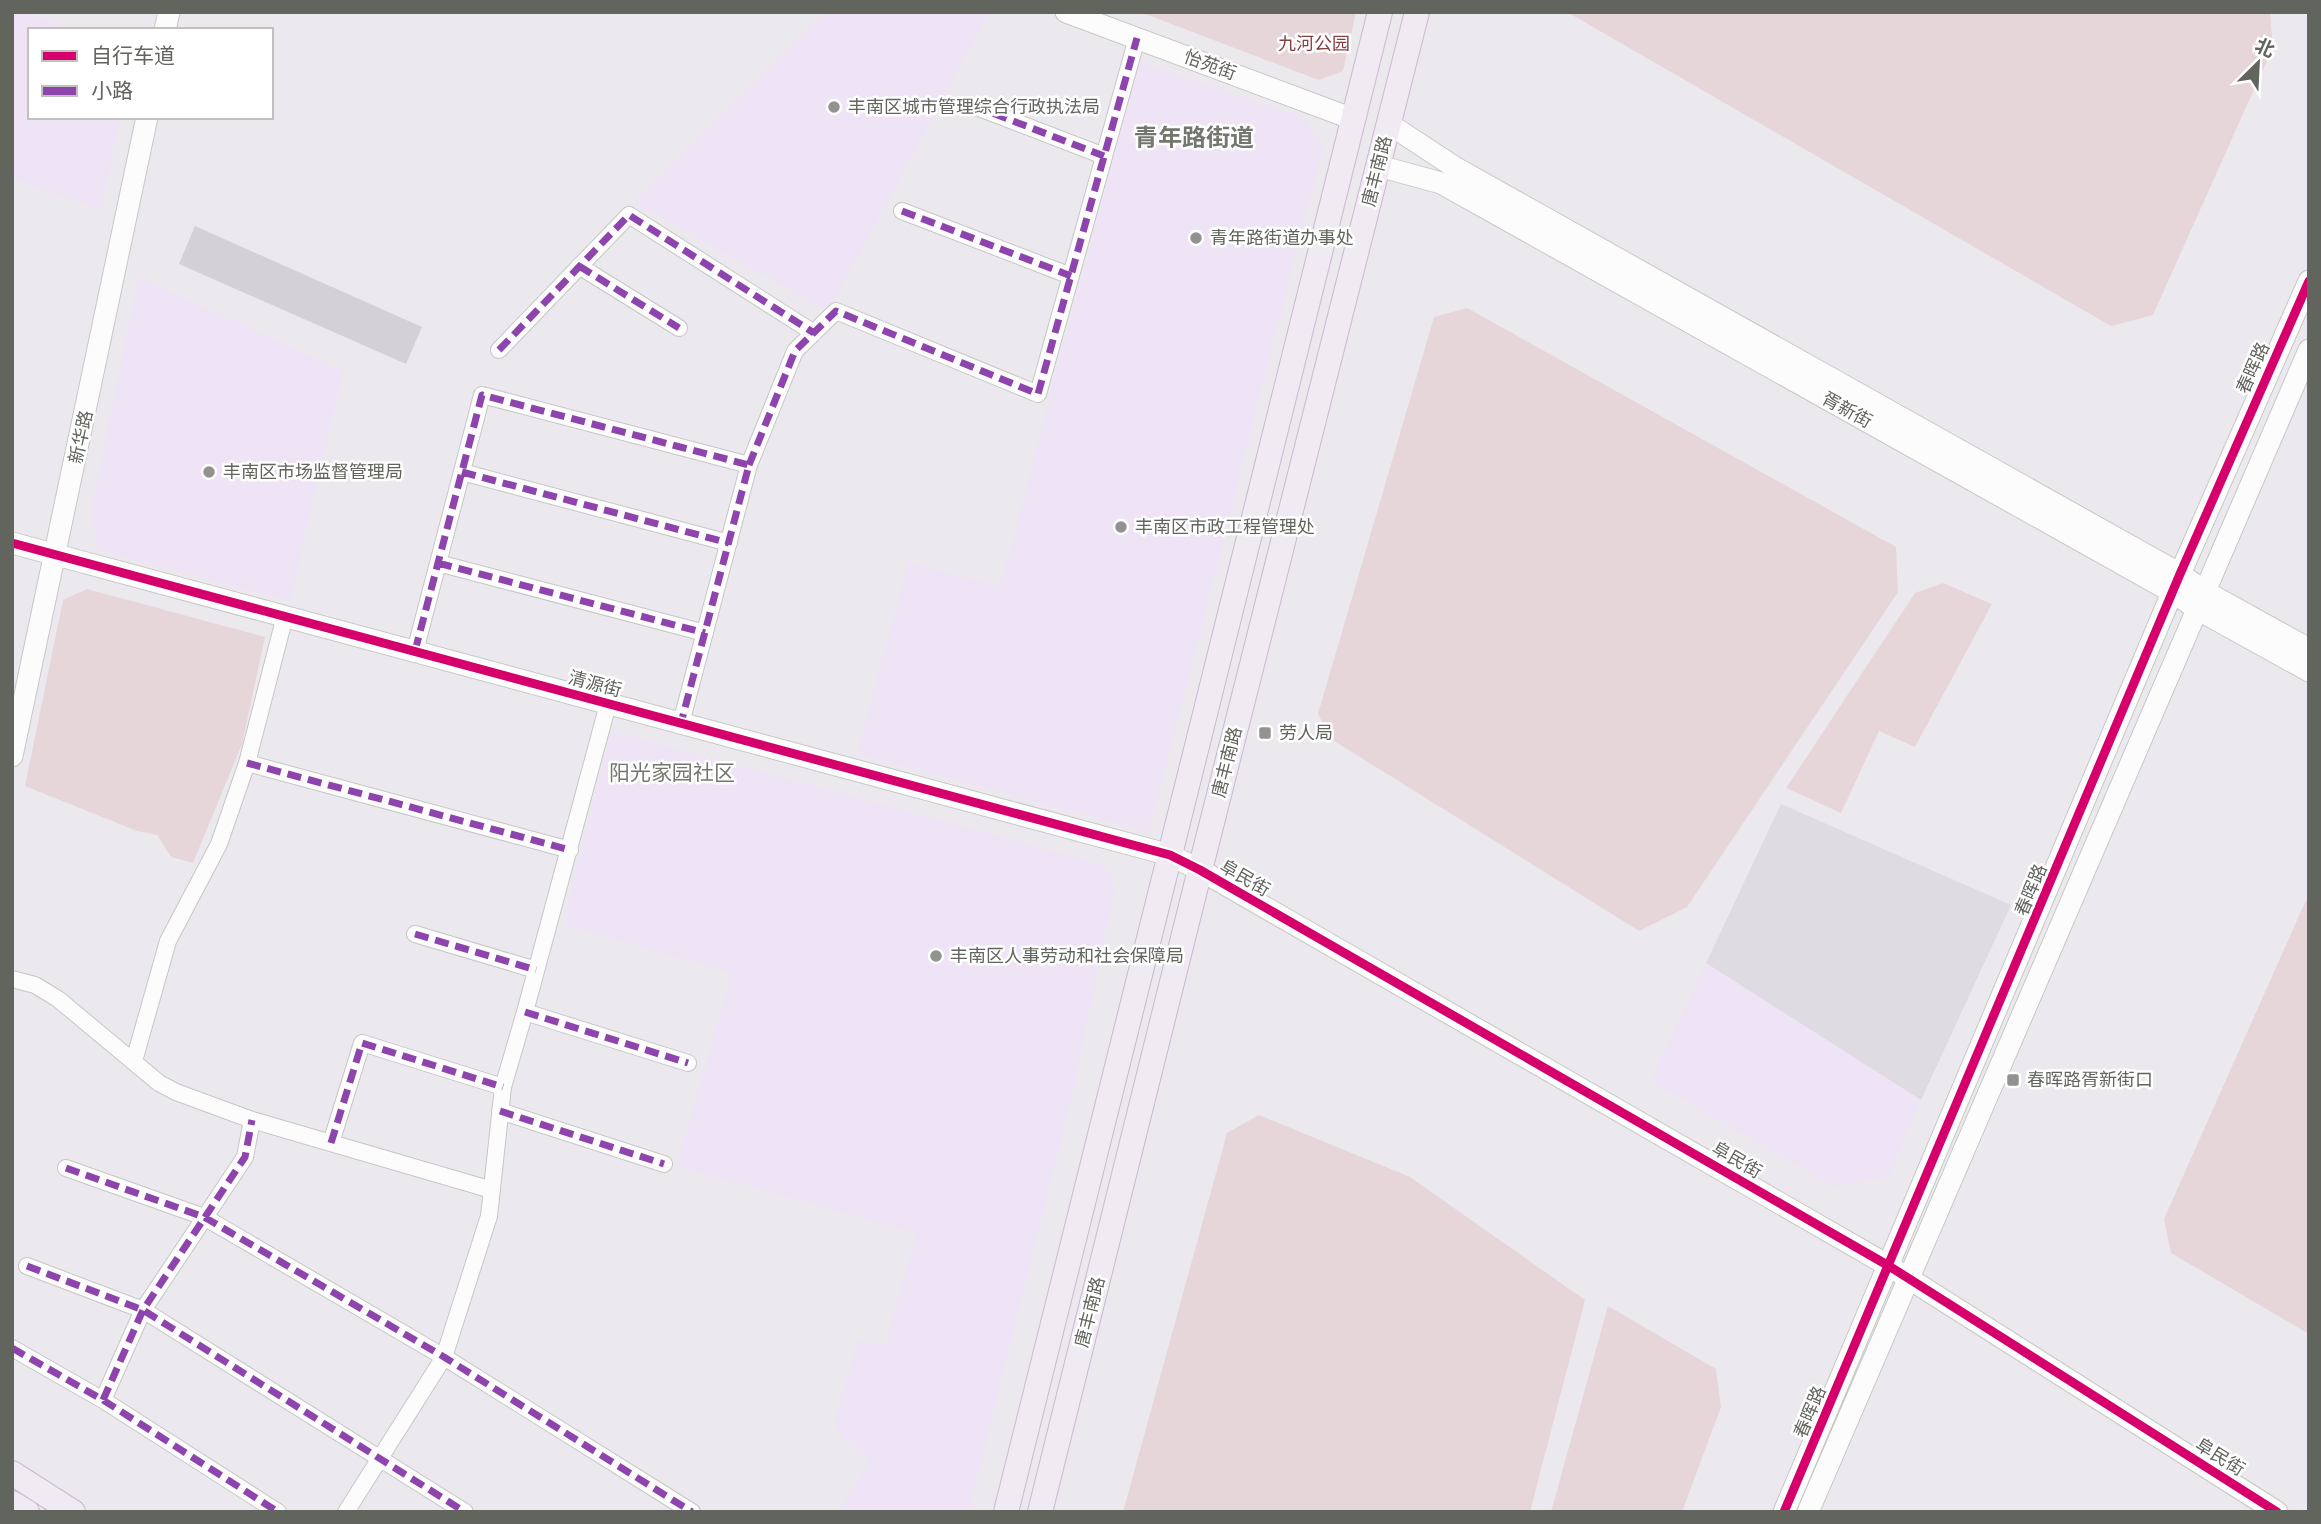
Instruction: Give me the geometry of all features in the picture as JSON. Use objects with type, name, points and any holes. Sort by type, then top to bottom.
[{"type":"main road","name":"唐丰南路","points":[[1006,1512],[1380,12]]},
{"type":"main road","name":"唐丰南路","points":[[1040,1512],[1417,12]]},
{"type":"main road","points":[[12,1473],[73,1512]]},
{"type":"main road","points":[[12,1503],[27,1512]]},
{"type":"street","name":"怡苑街","points":[[1066,12],[1353,119]]},
{"type":"street","points":[[681,723],[749,466],[795,351],[836,311],[1038,394],[1137,38]]},
{"type":"street","points":[[974,106],[1104,156]]},
{"type":"street","name":"新华路","points":[[12,756],[147,119]]},
{"type":"street","name":"胥新街","points":[[1389,124],[1456,168],[2177,584],[2309,671]]},
{"type":"street","name":"胥新街","points":[[1379,166],[1441,183],[2177,584]]},
{"type":"street","points":[[902,211],[1071,276]]},
{"type":"street","points":[[499,350],[629,215],[814,333]]},
{"type":"street","points":[[579,267],[679,328]]},
{"type":"street","name":"春晖路","points":[[1784,1512],[2177,584],[2309,281]]},
{"type":"street","points":[[1808,1512],[2309,350]]},
{"type":"street","points":[[415,651],[482,395],[749,466]]},
{"type":"street","points":[[462,472],[729,543]]},
{"type":"street","name":"清源街","points":[[12,543],[1170,855]]},
{"type":"street","points":[[438,563],[705,633]]},
{"type":"street","name":"胥新街","points":[[2201,600],[2309,649]]},
{"type":"street","points":[[134,1061],[168,941],[219,844],[247,763],[285,616]]},
{"type":"street","points":[[346,1512],[444,1357],[489,1216],[503,1087],[608,704]]},
{"type":"street","points":[[247,763],[570,849]]},
{"type":"street","name":"阜民街","points":[[1170,855],[1889,1266],[2277,1512]]},
{"type":"street","points":[[415,934],[536,970]]},
{"type":"street","points":[[12,979],[35,985],[58,999],[159,1083],[176,1092],[253,1120],[492,1190]]},
{"type":"street","points":[[525,1012],[688,1063]]},
{"type":"street","points":[[331,1143],[362,1043],[503,1087]]},
{"type":"street","points":[[500,1111],[664,1164]]},
{"type":"street","points":[[103,1400],[143,1310],[245,1157],[253,1120]]},
{"type":"street","points":[[66,1168],[204,1217],[444,1357],[692,1512]]},
{"type":"street","points":[[27,1266],[143,1310],[465,1512]]},
{"type":"street","points":[[12,1348],[103,1400],[278,1512]]},
{"type":"shaded area","points":[[12,12],[25,12],[69,28],[28,28],[28,119],[120,119],[101,210],[12,178]]},
{"type":"shaded area","name":"丰南区城市管理综合行政执法局","points":[[826,12],[990,12],[828,312],[634,202]]},
{"type":"shaded area","points":[[1138,63],[1305,118],[1323,147],[1149,832],[857,754],[908,562],[1000,587]]},
{"type":"shaded area","name":"丰南区市场监督管理局","points":[[138,277],[343,371],[290,601],[97,550],[91,510]]},
{"type":"shaded area","points":[[611,731],[1097,863],[1112,873],[1115,888],[1070,1106],[969,1512],[837,1512],[870,1462],[833,1426],[858,1339],[885,1346],[916,1233],[676,1166],[732,973],[562,924]]},
{"type":"shaded area","points":[[1781,804],[2011,905],[1921,1100],[1706,963]]},
{"type":"shaded area","points":[[1706,963],[1921,1100],[1889,1176],[1835,1187],[1650,1081]]},
{"type":"green space","name":"九河公园","points":[[1140,12],[1356,12],[1343,71],[1319,80]]},
{"type":"green space","points":[[1567,12],[2270,12],[2273,47],[2153,315],[2111,326]]},
{"type":"green space","points":[[1467,308],[1896,547],[1898,592],[1687,907],[1639,931],[1331,739],[1318,714],[1434,317]]},
{"type":"green space","points":[[1943,583],[1992,604],[1915,747],[1879,731],[1841,813],[1786,788],[1915,593]]},
{"type":"green space","points":[[87,589],[265,637],[242,744],[193,863],[171,857],[157,835],[137,831],[25,786],[63,600]]},
{"type":"green space","points":[[2306,900],[2309,900],[2309,1334],[2171,1253],[2164,1219]]},
{"type":"green space","points":[[1259,1115],[1410,1177],[1585,1300],[1530,1512],[1123,1512],[1227,1133]]},
{"type":"green space","points":[[1608,1306],[1716,1369],[1721,1407],[1682,1512],[1551,1512]]},
{"type":"building","points":[[195,226],[422,327],[406,364],[179,264]]},
{"type":"marked path","points":[[749,465],[795,351],[836,311],[1038,394],[1137,38]]},
{"type":"marked path","points":[[974,106],[1104,156]]},
{"type":"marked path","points":[[902,211],[1071,276]]},
{"type":"marked path","points":[[499,350],[629,215],[814,333]]},
{"type":"marked path","points":[[579,266],[679,328]]},
{"type":"marked path","points":[[415,651],[482,395],[749,465],[681,723]]},
{"type":"marked path","points":[[462,472],[729,543]]},
{"type":"marked path","points":[[438,563],[705,633]]},
{"type":"marked path","points":[[247,763],[570,850]]},
{"type":"marked path","points":[[415,934],[536,970]]},
{"type":"marked path","points":[[525,1012],[688,1063]]},
{"type":"marked path","points":[[331,1143],[362,1043],[503,1087]]},
{"type":"marked path","points":[[500,1111],[664,1164]]},
{"type":"marked path","points":[[103,1400],[143,1310],[245,1157],[252,1120]]},
{"type":"marked path","points":[[66,1168],[204,1217],[444,1357],[692,1512]]},
{"type":"marked path","points":[[27,1266],[143,1310],[465,1512]]},
{"type":"marked path","points":[[12,1348],[103,1400],[278,1512]]},
{"type":"cycle path","points":[[1784,1512],[2180,574],[2309,281]]},
{"type":"cycle path","points":[[12,543],[1170,855],[1889,1266],[2277,1512]]},
{"type":"place","name":"丰南区城市管理综合行政执法局","points":[[834,107]]},
{"type":"place","name":"青年路街道办事处","points":[[1196,238]]},
{"type":"place","name":"丰南区市场监督管理局","points":[[209,472]]},
{"type":"place","name":"丰南区市政工程管理处","points":[[1121,527]]},
{"type":"place","name":"劳人局","points":[[1265,733]]},
{"type":"place","name":"丰南区人事劳动和社会保障局","points":[[936,956]]},
{"type":"place","name":"春晖路胥新街口","points":[[2013,1080]]},
{"type":"district","name":"青年路街道","points":[[1194,137]]},
{"type":"district","name":"阳光家园社区","points":[[672,772]]}]
